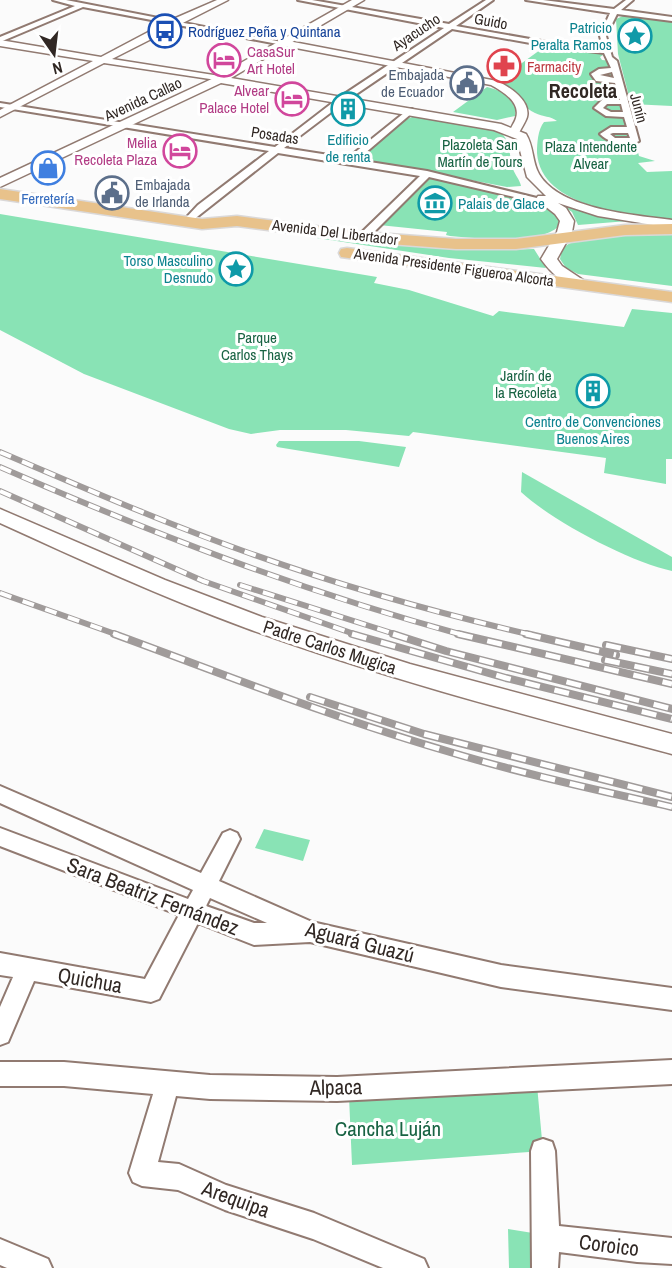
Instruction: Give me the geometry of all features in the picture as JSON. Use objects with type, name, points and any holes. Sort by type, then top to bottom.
[{"type":"main road","name":"Avenida Callao","points":[[0,183],[220,79],[359,0]]},
{"type":"main road","points":[[220,79],[482,123],[517,126]]},
{"type":"main road","points":[[517,126],[523,173],[544,201],[566,217],[564,237],[551,252],[549,259],[557,269],[581,284]]},
{"type":"main road","points":[[517,126],[524,140],[529,166],[535,178],[562,198],[607,213],[672,224]]},
{"type":"main road","name":"Avenida Del Libertador","points":[[0,194],[195,223],[237,221],[363,237],[498,245],[625,230],[672,229]]},
{"type":"main road","points":[[0,205],[66,204]]},
{"type":"main road","name":"Avenida Presidente Figueroa Alcorta","points":[[195,223],[234,236],[672,297]]},
{"type":"street","points":[[56,0],[495,83],[508,91],[518,102],[522,113],[517,126]]},
{"type":"street","points":[[0,41],[95,0]]},
{"type":"street","points":[[0,114],[174,22],[225,0]]},
{"type":"street","name":"Guido","points":[[301,0],[578,49],[607,51]]},
{"type":"street","name":"Ayacucho","points":[[195,223],[201,207],[343,99],[490,0]]},
{"type":"street","points":[[529,0],[614,13],[672,18]]},
{"type":"street","name":"Junín","points":[[630,0],[611,15],[609,27],[603,36],[615,70],[630,122],[635,141],[618,141],[608,138],[605,132],[630,122]]},
{"type":"street","points":[[0,41],[220,79]]},
{"type":"street","name":"Junín","points":[[615,70],[594,74],[599,79],[618,81]]},
{"type":"street","points":[[624,102],[603,103],[598,108],[630,122]]},
{"type":"street","name":"Posadas","points":[[0,105],[427,174],[544,201]]},
{"type":"street","points":[[350,161],[409,111]]},
{"type":"street","points":[[363,237],[427,174]]},
{"type":"street","name":"Padre Carlos Mugica","points":[[0,515],[153,584],[254,623],[471,692],[672,744]]},
{"type":"street","name":"Aguará Guazú","points":[[0,794],[311,932],[501,975],[672,999]]},
{"type":"street","name":"Sara Beatriz Fernández","points":[[0,837],[254,934],[311,932]]},
{"type":"street","points":[[193,911],[230,839]]},
{"type":"street","name":"Quichua","points":[[0,964],[151,991],[193,911]]},
{"type":"street","points":[[0,1034],[28,969]]},
{"type":"street","name":"Alpaca","points":[[0,1074],[64,1074],[210,1087],[337,1089],[672,1072]]},
{"type":"street","name":"Arequipa","points":[[168,1083],[142,1173],[179,1177],[225,1197],[314,1226],[415,1268]]},
{"type":"street","points":[[543,1151],[545,1268]]},
{"type":"street","name":"Coroico","points":[[546,1237],[637,1249],[672,1251]]},
{"type":"street","points":[[0,1252],[39,1268]]},
{"type":"green space","points":[[623,16],[672,21],[672,106],[631,104],[618,54],[616,19]]},
{"type":"green space","name":"Plaza Intendente Alvear","points":[[547,45],[599,52],[603,55],[600,57],[602,60],[613,61],[639,156],[655,161],[638,163],[647,172],[672,171],[672,220],[612,211],[590,205],[570,197],[554,186],[542,171],[537,153],[539,132],[544,122],[557,121],[530,110],[497,81]]},
{"type":"green space","points":[[487,87],[500,92],[510,100],[516,109],[515,116],[497,120],[453,112]]},
{"type":"green space","name":"Plazoleta San Martín de Tours","points":[[415,116],[497,130],[507,142],[513,169],[521,186],[507,187],[360,159],[360,156],[407,119]]},
{"type":"green space","points":[[433,177],[512,194],[542,204],[555,213],[559,219],[559,226],[537,236],[491,239],[450,236],[446,235],[447,232],[379,225]]},
{"type":"green space","points":[[537,189],[628,221],[578,225],[572,212]]},
{"type":"green space","points":[[0,214],[377,277],[374,283],[409,290],[493,316],[499,311],[624,327],[632,309],[672,313],[672,459],[666,459],[666,484],[604,473],[606,458],[413,432],[409,436],[346,430],[280,430],[251,434],[229,429],[84,374],[0,330]]},
{"type":"green space","points":[[218,223],[357,243],[493,250],[534,249],[546,268],[449,258]]},
{"type":"green space","points":[[614,234],[672,234],[672,286],[578,274],[566,268],[560,259],[562,249],[583,239]]},
{"type":"green space","points":[[279,441],[359,441],[406,447],[399,467],[277,447]]},
{"type":"green space","points":[[522,472],[672,557],[672,571],[614,550],[552,515],[521,492]]},
{"type":"green space","points":[[264,829],[310,840],[303,861],[255,848]]},
{"type":"green space","name":"Cancha Luján","points":[[537,1085],[543,1151],[352,1165],[349,1096]]},
{"type":"green space","points":[[508,1229],[539,1234],[539,1268],[509,1268]]},
{"type":"railway","points":[[0,452],[154,517],[284,565],[389,598],[532,635]]},
{"type":"railway","points":[[0,467],[228,560],[344,600],[463,635]]},
{"type":"railway","points":[[0,491],[203,581],[357,635]]},
{"type":"railway","points":[[240,585],[398,635]]},
{"type":"railway","points":[[0,593],[118,635]]},
{"type":"railway","points":[[114,634],[281,696],[407,739],[477,760],[672,807]]},
{"type":"railway","points":[[352,634],[506,678],[672,719]]},
{"type":"railway","points":[[393,634],[446,651],[672,709]]},
{"type":"railway","points":[[458,634],[672,684]]},
{"type":"railway","points":[[526,634],[616,655]]},
{"type":"railway","points":[[606,645],[672,659]]},
{"type":"railway","points":[[605,660],[672,674]]},
{"type":"railway","points":[[310,697],[424,734],[672,797]]},
{"type":"place","name":"Rodríguez Peña y Quintana","points":[[165,31]]},
{"type":"place","name":"Patricio Peralta Ramos","points":[[635,36]]},
{"type":"place","name":"CasaSur Art Hotel","points":[[224,60]]},
{"type":"place","name":"Farmacity","points":[[504,66]]},
{"type":"place","name":"Embajada de Ecuador","points":[[467,83]]},
{"type":"place","name":"Alvear Palace Hotel","points":[[292,99]]},
{"type":"place","name":"Edificio de renta","points":[[348,109]]},
{"type":"place","name":"Melia Recoleta Plaza","points":[[180,151]]},
{"type":"place","name":"Ferretería","points":[[48,168]]},
{"type":"place","name":"Embajada de Irlanda","points":[[112,193]]},
{"type":"place","name":"Palais de Glace","points":[[435,203]]},
{"type":"place","name":"Torso Masculino Desnudo","points":[[236,269]]},
{"type":"place","name":"Centro de Convenciones Buenos Aires","points":[[593,391]]},
{"type":"district","name":"Recoleta","points":[[583,90]]},
{"type":"park label","name":"Parque Carlos Thays","points":[[257,346]]},
{"type":"park label","name":"Jardín de la Recoleta","points":[[526,384]]}]
